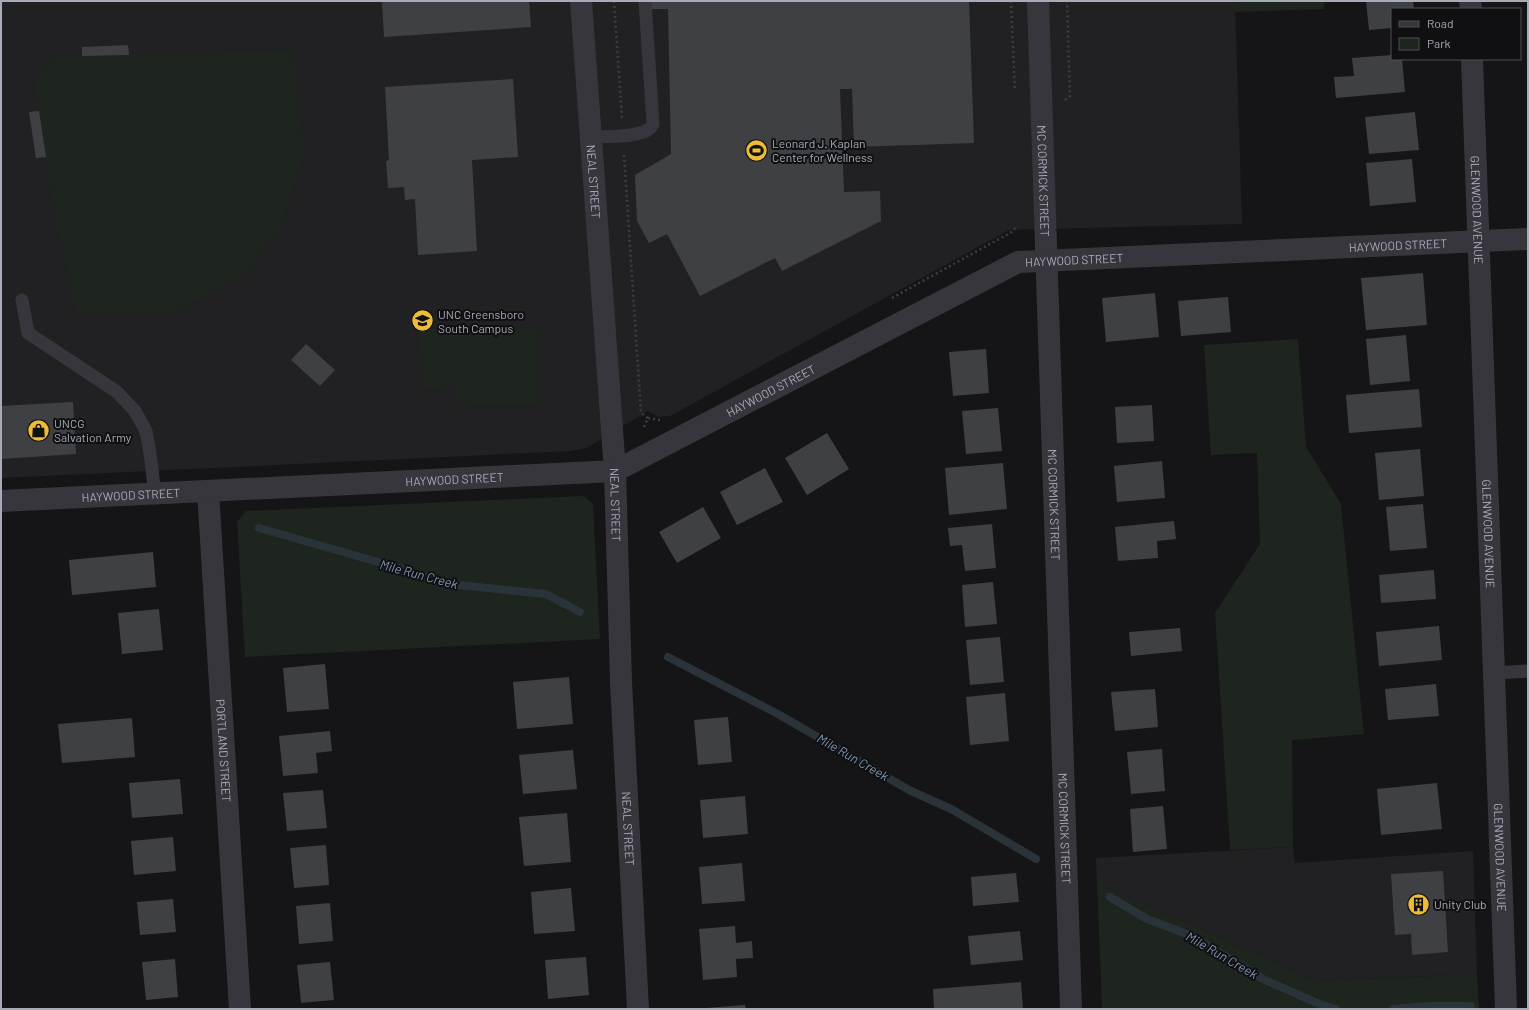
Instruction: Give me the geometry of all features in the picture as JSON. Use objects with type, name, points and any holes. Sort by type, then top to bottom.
[{"type":"street","name":"NEAL STREET","points":[[581,1],[615,471],[621,682],[638,1009]]},
{"type":"street","name":"MC CORMICK STREET","points":[[1038,1],[1071,1009]]},
{"type":"street","name":"GLENWOOD AVENUE","points":[[1472,60],[1506,1009]]},
{"type":"street","name":"HAYWOOD STREET","points":[[1,501],[615,471],[1018,262],[1528,239]]},
{"type":"street","name":"PORTLAND STREET","points":[[208,491],[240,1009]]},
{"type":"lane","points":[[591,137],[643,134],[651,129],[653,124],[645,1]]},
{"type":"lane","points":[[22,300],[28,333],[117,392],[135,411],[146,432],[155,494]]},
{"type":"lane","points":[[1494,673],[1528,671]]},
{"type":"path","points":[[614,1],[641,413],[648,418]]},
{"type":"path","points":[[1062,104],[1070,96],[1067,1]]},
{"type":"shaded area","name":"UNC Greensboro South Campus","points":[[1,1],[1235,1],[1242,224],[1009,230],[670,416],[658,417],[648,411],[586,448],[571,451],[1,478]]},
{"type":"shaded area","points":[[1293,847],[1295,863],[1473,851],[1477,974],[1317,981],[1097,883],[1096,858]]},
{"type":"green space","points":[[1235,1],[1324,1],[1324,9],[1235,12]]},
{"type":"green space","points":[[293,50],[304,156],[281,228],[245,275],[171,314],[76,313],[54,212],[35,87],[36,76],[49,61],[57,57]]},
{"type":"green space","points":[[538,328],[540,404],[458,406],[457,386],[424,389],[417,329]]},
{"type":"green space","points":[[1298,339],[1306,447],[1341,504],[1364,734],[1292,740],[1293,847],[1230,850],[1215,613],[1260,544],[1257,453],[1211,455],[1204,345]]},
{"type":"green space","points":[[584,496],[593,504],[600,639],[245,657],[237,522],[246,511]]},
{"type":"green space","points":[[1097,883],[1317,981],[1477,974],[1479,1009],[1102,1009]]},
{"type":"building","points":[[382,1],[529,1],[531,27],[384,37]]},
{"type":"building","name":"Leonard J. Kaplan Center for Wellness","points":[[648,1],[969,1],[974,143],[854,147],[852,89],[840,89],[844,192],[880,191],[881,221],[782,271],[775,258],[700,296],[667,234],[649,243],[637,221],[635,175],[671,154],[668,9],[648,9]]},
{"type":"building","points":[[1366,1],[1413,1],[1414,8],[1391,8],[1391,28],[1369,30]]},
{"type":"building","points":[[128,45],[129,55],[82,56],[82,47]]},
{"type":"building","points":[[1391,55],[1391,60],[1402,60],[1405,92],[1336,98],[1334,77],[1354,76],[1352,58]]},
{"type":"building","points":[[513,79],[518,157],[472,160],[477,251],[418,255],[415,199],[405,200],[404,187],[388,188],[386,161],[389,160],[385,87]]},
{"type":"building","points":[[39,111],[46,157],[36,158],[29,112]]},
{"type":"building","points":[[1415,112],[1419,150],[1369,154],[1365,117]]},
{"type":"building","points":[[1412,159],[1416,202],[1370,206],[1366,163]]},
{"type":"building","points":[[1423,273],[1427,325],[1366,330],[1361,278]]},
{"type":"building","points":[[1155,293],[1159,337],[1106,342],[1102,298]]},
{"type":"building","points":[[1228,297],[1231,332],[1181,336],[1178,301]]},
{"type":"building","points":[[1406,335],[1410,381],[1370,385],[1366,339]]},
{"type":"building","points":[[306,344],[335,370],[320,386],[291,360]]},
{"type":"building","points":[[986,349],[989,393],[953,396],[949,352]]},
{"type":"building","points":[[1419,389],[1422,427],[1349,433],[1346,395]]},
{"type":"building","name":"UNCG Salvation Army","points":[[73,402],[76,454],[1,459],[1,406]]},
{"type":"building","points":[[1152,405],[1154,441],[1117,443],[1115,407]]},
{"type":"building","points":[[998,408],[1002,451],[966,454],[962,411]]},
{"type":"building","points":[[827,433],[849,469],[807,495],[785,458]]},
{"type":"building","points":[[1420,449],[1424,496],[1379,500],[1375,453]]},
{"type":"building","points":[[1162,461],[1165,498],[1117,502],[1114,466]]},
{"type":"building","points":[[1003,463],[1007,509],[949,515],[945,468]]},
{"type":"building","points":[[765,468],[783,502],[737,525],[720,492]]},
{"type":"building","points":[[1423,504],[1427,548],[1390,551],[1386,507]]},
{"type":"building","points":[[703,507],[721,538],[677,563],[659,532]]},
{"type":"building","points":[[1174,521],[1176,539],[1157,541],[1158,558],[1118,561],[1115,527]]},
{"type":"building","points":[[992,524],[996,568],[965,571],[962,545],[950,546],[948,528]]},
{"type":"building","points":[[153,552],[156,587],[72,595],[69,560]]},
{"type":"building","points":[[1434,570],[1436,599],[1381,603],[1379,575]]},
{"type":"building","points":[[993,582],[997,624],[965,627],[962,585]]},
{"type":"building","points":[[159,609],[163,650],[122,654],[118,613]]},
{"type":"building","points":[[1439,626],[1442,660],[1379,666],[1376,632]]},
{"type":"building","points":[[1180,628],[1182,651],[1131,656],[1129,632]]},
{"type":"building","points":[[1000,637],[1004,682],[970,685],[966,640]]},
{"type":"building","points":[[325,664],[329,709],[287,712],[283,668]]},
{"type":"building","points":[[569,677],[573,724],[517,729],[513,682]]},
{"type":"building","points":[[1436,684],[1439,716],[1388,720],[1385,689]]},
{"type":"building","points":[[1155,689],[1158,727],[1115,731],[1111,692]]},
{"type":"building","points":[[1005,693],[1009,741],[970,745],[966,697]]},
{"type":"building","points":[[728,717],[732,762],[698,765],[694,720]]},
{"type":"building","points":[[132,718],[135,757],[62,763],[58,724]]},
{"type":"building","points":[[330,731],[332,751],[316,753],[318,773],[283,776],[279,736]]},
{"type":"building","points":[[1162,749],[1165,791],[1131,794],[1127,752]]},
{"type":"building","points":[[573,750],[577,789],[523,794],[519,755]]},
{"type":"building","points":[[180,779],[183,814],[132,818],[129,783]]},
{"type":"building","points":[[1437,783],[1442,829],[1381,835],[1377,789]]},
{"type":"building","points":[[323,790],[327,828],[287,831],[283,793]]},
{"type":"building","points":[[745,796],[748,834],[703,838],[700,800]]},
{"type":"building","points":[[1163,806],[1167,849],[1133,852],[1130,809]]},
{"type":"building","points":[[567,813],[571,862],[524,866],[519,817]]},
{"type":"building","points":[[173,837],[176,871],[134,875],[131,841]]},
{"type":"building","points":[[326,845],[329,885],[294,888],[290,848]]},
{"type":"building","points":[[742,863],[745,901],[702,904],[699,867]]},
{"type":"building","name":"Unity Club","points":[[1443,871],[1448,952],[1412,955],[1411,934],[1395,935],[1391,874]]},
{"type":"building","points":[[1016,873],[1019,902],[973,906],[971,877]]},
{"type":"building","points":[[571,888],[575,931],[534,934],[531,892]]},
{"type":"building","points":[[173,899],[176,932],[140,935],[137,902]]},
{"type":"building","points":[[330,903],[333,941],[299,944],[296,906]]},
{"type":"building","points":[[735,926],[736,943],[752,941],[753,958],[736,959],[737,977],[703,980],[699,929]]},
{"type":"building","points":[[1020,931],[1023,960],[971,965],[968,936]]},
{"type":"building","points":[[586,957],[589,995],[548,999],[545,960]]},
{"type":"building","points":[[175,959],[178,997],[146,1000],[142,962]]},
{"type":"building","points":[[330,962],[334,1000],[301,1003],[297,965]]},
{"type":"building","points":[[1021,982],[1023,1009],[934,1009],[933,989]]},
{"type":"building","points":[[745,1005],[746,1009],[706,1008]]},
{"type":"waterway","name":"Mile Run Creek","points":[[259,528],[392,566],[448,584],[546,594],[580,612]]},
{"type":"waterway","name":"Mile Run Creek","points":[[668,657],[778,714],[909,790],[953,810],[1036,859]]},
{"type":"waterway","name":"Mile Run Creek","points":[[1110,897],[1147,919],[1192,936],[1263,979],[1319,1004],[1336,1009]]},
{"type":"waterway","name":"Mile Run Creek","points":[[1393,1009],[1428,1006],[1471,1006]]},
{"type":"place","name":"Leonard J. Kaplan Center for Wellness","points":[[757,150]]},
{"type":"place","name":"UNC Greensboro South Campus","points":[[423,321]]},
{"type":"place","name":"UNCG Salvation Army","points":[[38,430]]},
{"type":"place","name":"Unity Club","points":[[1419,904]]}]
